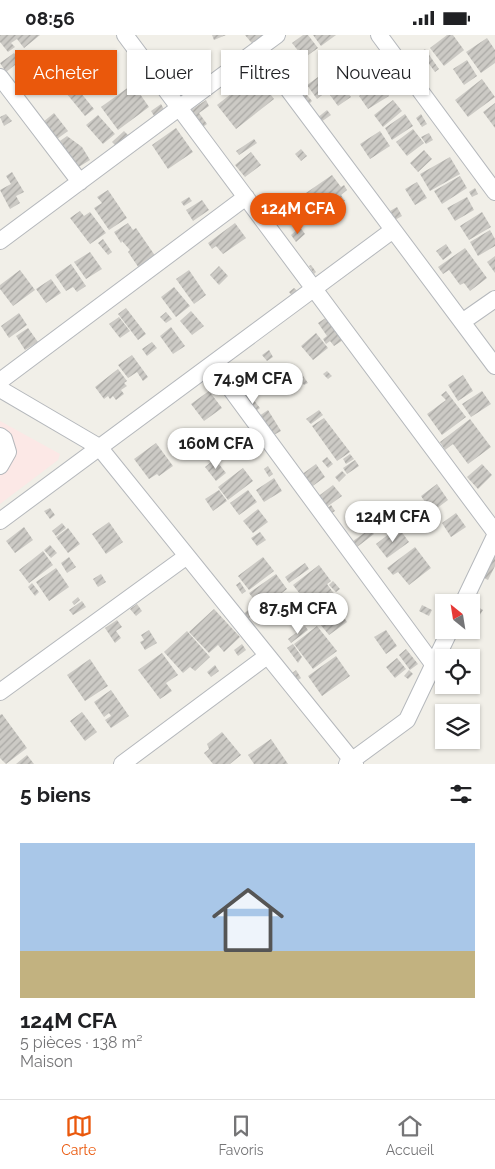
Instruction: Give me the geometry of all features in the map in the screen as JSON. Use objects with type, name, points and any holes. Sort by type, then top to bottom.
[{"type":"street","points":[[125,35],[495,532]]},
{"type":"street","points":[[0,241],[276,35]]},
{"type":"street","points":[[380,35],[495,192]]},
{"type":"street","points":[[258,49],[495,366]]},
{"type":"street","points":[[0,77],[80,182]]},
{"type":"street","points":[[0,381],[246,197]]},
{"type":"street","points":[[0,521],[393,230]]},
{"type":"street","points":[[462,322],[495,299]]},
{"type":"street","points":[[213,365],[434,664]]},
{"type":"street","points":[[0,389],[99,447],[351,763],[407,720],[446,639]]},
{"type":"street","points":[[0,436],[4,439],[8,452],[0,466]]},
{"type":"street","points":[[467,594],[495,536]]},
{"type":"street","points":[[0,693],[187,556]]},
{"type":"street","points":[[122,764],[267,656]]},
{"type":"shaded area","points":[[0,421],[60,454],[58,460],[0,504]]},
{"type":"building","points":[[0,35],[40,35],[24,48],[17,39],[11,43],[15,47],[8,52],[0,42]]},
{"type":"building","points":[[212,35],[226,35],[214,40]]},
{"type":"building","points":[[245,35],[268,35],[255,47]]},
{"type":"building","points":[[303,35],[308,35],[318,48],[308,55],[308,50],[298,50],[292,43]]},
{"type":"building","points":[[313,35],[336,35],[321,46]]},
{"type":"building","points":[[447,35],[453,35],[464,50],[444,66],[430,48]]},
{"type":"building","points":[[487,38],[495,50],[495,63],[481,73],[466,52]]},
{"type":"building","points":[[14,53],[15,54],[15,65],[6,72],[0,63]]},
{"type":"building","points":[[429,55],[439,69],[435,72],[429,64]]},
{"type":"building","points":[[467,60],[477,76],[464,85],[453,69]]},
{"type":"building","points":[[318,77],[318,95],[322,95],[317,99],[308,84]]},
{"type":"building","points":[[482,79],[495,97],[468,117],[455,100]]},
{"type":"building","points":[[127,88],[127,95],[141,95],[149,107],[118,130],[101,107]]},
{"type":"building","points":[[68,95],[82,95],[94,109],[85,116]]},
{"type":"building","points":[[230,95],[271,95],[274,99],[236,129],[217,105]]},
{"type":"building","points":[[302,95],[307,95],[312,101],[309,104]]},
{"type":"building","points":[[330,95],[349,95],[351,97],[338,106]]},
{"type":"building","points":[[388,95],[389,96],[368,109],[359,96]]},
{"type":"building","points":[[206,100],[209,106],[199,113],[207,124],[203,127],[191,110]]},
{"type":"building","points":[[393,100],[402,111],[383,127],[374,115]]},
{"type":"building","points":[[495,103],[495,128],[483,112]]},
{"type":"building","points":[[161,104],[166,113],[156,119],[151,111]]},
{"type":"building","points":[[327,110],[331,115],[321,122],[317,118]]},
{"type":"building","points":[[54,113],[68,131],[57,139],[43,122]]},
{"type":"building","points":[[6,114],[12,121],[4,126],[0,117]]},
{"type":"building","points":[[405,114],[413,126],[392,140],[385,128]]},
{"type":"building","points":[[421,114],[427,124],[422,127],[416,118]]},
{"type":"building","points":[[98,115],[115,134],[103,144],[86,125]]},
{"type":"building","points":[[176,128],[193,152],[168,169],[152,145]]},
{"type":"building","points":[[413,129],[424,143],[407,156],[396,142]]},
{"type":"building","points":[[124,131],[131,138],[119,149],[112,142]]},
{"type":"building","points":[[380,131],[390,146],[370,159],[360,144]]},
{"type":"building","points":[[429,133],[433,140],[426,144],[421,137]]},
{"type":"building","points":[[67,136],[82,147],[90,160],[77,168],[60,141]]},
{"type":"building","points":[[254,139],[257,143],[239,155],[236,151]]},
{"type":"building","points":[[301,149],[307,156],[301,161],[295,154]]},
{"type":"building","points":[[424,150],[432,159],[418,172],[410,163]]},
{"type":"building","points":[[251,152],[261,165],[245,177],[235,165]]},
{"type":"building","points":[[450,157],[460,174],[430,191],[420,174]]},
{"type":"building","points":[[12,172],[24,192],[16,196],[20,203],[10,209],[0,190],[11,184],[6,176]]},
{"type":"building","points":[[332,175],[341,187],[344,185],[347,190],[341,195],[345,201],[323,216],[316,207],[310,211],[303,195]]},
{"type":"building","points":[[460,176],[467,188],[442,204],[434,191]]},
{"type":"building","points":[[417,182],[427,198],[415,205],[405,189]]},
{"type":"building","points":[[475,188],[478,194],[472,197],[469,192]]},
{"type":"building","points":[[108,190],[127,218],[109,230],[94,208],[102,203],[97,197]]},
{"type":"building","points":[[189,197],[192,201],[184,206],[181,202]]},
{"type":"building","points":[[467,197],[474,210],[455,221],[447,208]]},
{"type":"building","points":[[202,200],[209,210],[193,221],[186,210]]},
{"type":"building","points":[[397,207],[402,216],[395,220],[390,211]]},
{"type":"building","points":[[80,211],[84,216],[90,212],[106,233],[90,244],[70,218]]},
{"type":"building","points":[[482,212],[491,227],[469,240],[460,226]]},
{"type":"building","points":[[128,223],[133,230],[136,228],[156,257],[139,268],[128,252],[130,250],[122,241],[121,243],[114,232]]},
{"type":"building","points":[[235,223],[246,238],[223,254],[216,246],[212,249],[208,243]]},
{"type":"building","points":[[300,227],[305,234],[296,242],[291,235]]},
{"type":"building","points":[[490,230],[495,239],[495,246],[478,256],[470,242]]},
{"type":"building","points":[[103,239],[112,252],[108,255],[98,243]]},
{"type":"building","points":[[446,244],[452,253],[443,260],[436,251]]},
{"type":"building","points":[[465,248],[487,278],[470,291],[464,283],[460,285],[449,270],[443,274],[438,267]]},
{"type":"building","points":[[90,252],[102,269],[86,279],[74,262]]},
{"type":"building","points":[[495,256],[495,273],[487,262]]},
{"type":"building","points":[[71,264],[86,286],[77,292],[73,287],[66,291],[55,275]]},
{"type":"building","points":[[311,265],[316,272],[314,274],[309,266]]},
{"type":"building","points":[[219,266],[228,276],[219,285],[210,275]]},
{"type":"building","points":[[20,270],[35,290],[13,306],[0,289],[0,285]]},
{"type":"building","points":[[189,270],[206,295],[194,304],[176,279]]},
{"type":"building","points":[[51,279],[61,293],[46,303],[36,289]]},
{"type":"building","points":[[174,287],[190,306],[176,317],[161,297]]},
{"type":"building","points":[[294,288],[300,293],[294,298],[289,292]]},
{"type":"building","points":[[126,308],[146,334],[138,340],[118,314]]},
{"type":"building","points":[[191,311],[204,326],[192,335],[180,321]]},
{"type":"building","points":[[166,312],[172,319],[166,323],[160,317]]},
{"type":"building","points":[[19,313],[27,325],[9,338],[1,326]]},
{"type":"building","points":[[119,317],[130,331],[120,338],[109,324]]},
{"type":"building","points":[[327,317],[343,340],[334,346],[330,341],[326,344],[323,339],[327,336],[318,323]]},
{"type":"building","points":[[171,327],[185,346],[173,354],[160,336]]},
{"type":"building","points":[[28,328],[38,342],[25,350],[16,336]]},
{"type":"building","points":[[316,333],[328,348],[313,360],[301,346]]},
{"type":"building","points":[[152,342],[157,348],[147,356],[142,349]]},
{"type":"building","points":[[269,350],[273,357],[267,361],[262,355]]},
{"type":"building","points":[[132,355],[148,377],[143,381],[137,372],[128,378],[118,365]]},
{"type":"building","points":[[118,369],[127,381],[124,383],[127,386],[121,390],[124,394],[116,400],[113,396],[110,399],[108,396],[104,399],[95,387]]},
{"type":"building","points":[[291,369],[297,377],[275,393],[269,385]]},
{"type":"building","points":[[327,371],[332,376],[328,379],[323,374]]},
{"type":"building","points":[[301,373],[308,383],[304,385],[297,375]]},
{"type":"building","points":[[463,375],[473,391],[458,401],[448,385]]},
{"type":"building","points":[[209,391],[222,408],[204,421],[191,404]]},
{"type":"building","points":[[446,391],[466,417],[442,435],[427,414],[446,400],[441,395]]},
{"type":"building","points":[[482,391],[491,404],[471,417],[462,404]]},
{"type":"building","points":[[252,398],[260,408],[254,413],[246,402]]},
{"type":"building","points":[[268,410],[281,431],[272,436],[259,416]]},
{"type":"building","points":[[319,410],[323,415],[311,424],[306,419]]},
{"type":"building","points":[[324,418],[350,452],[337,461],[312,426]]},
{"type":"building","points":[[470,419],[491,447],[468,464],[453,444],[445,450],[440,442]]},
{"type":"building","points":[[156,443],[173,466],[159,476],[157,474],[149,479],[134,459]]},
{"type":"building","points":[[350,454],[354,459],[346,464],[343,459]]},
{"type":"building","points":[[327,457],[333,464],[328,468],[322,461]]},
{"type":"building","points":[[215,459],[226,473],[216,481],[205,467]]},
{"type":"building","points":[[355,460],[359,466],[347,474],[343,468]]},
{"type":"building","points":[[316,464],[325,477],[310,488],[301,475]]},
{"type":"building","points":[[482,464],[492,475],[478,489],[467,477]]},
{"type":"building","points":[[268,466],[273,474],[269,477],[264,469]]},
{"type":"building","points":[[243,468],[253,481],[228,500],[218,487]]},
{"type":"building","points":[[342,471],[346,475],[339,482],[335,477]]},
{"type":"building","points":[[274,478],[282,491],[264,502],[256,490]]},
{"type":"building","points":[[437,484],[448,500],[432,512],[421,496]]},
{"type":"building","points":[[333,485],[342,496],[324,509],[316,498]]},
{"type":"building","points":[[219,490],[227,501],[213,511],[205,499]]},
{"type":"building","points":[[248,490],[257,502],[239,515],[230,503]]},
{"type":"building","points":[[331,505],[335,511],[329,515],[325,510]]},
{"type":"building","points":[[50,508],[55,515],[50,519],[44,511]]},
{"type":"building","points":[[258,509],[268,522],[253,533],[243,521]]},
{"type":"building","points":[[408,513],[414,521],[407,526],[401,517]]},
{"type":"building","points":[[456,513],[466,527],[451,537],[442,523]]},
{"type":"building","points":[[109,522],[123,542],[106,554],[92,534]]},
{"type":"building","points":[[62,523],[66,528],[56,536],[52,531]]},
{"type":"building","points":[[24,527],[33,540],[15,553],[6,541]]},
{"type":"building","points":[[398,527],[409,542],[387,558],[376,544]]},
{"type":"building","points":[[68,528],[80,544],[68,553],[56,537]]},
{"type":"building","points":[[370,529],[374,534],[357,547],[353,541]]},
{"type":"building","points":[[260,532],[266,540],[257,546],[251,538]]},
{"type":"building","points":[[50,545],[57,553],[51,558],[44,550]]},
{"type":"building","points":[[495,546],[495,566],[488,580],[480,576]]},
{"type":"building","points":[[415,547],[431,568],[409,585],[398,572],[393,575],[387,568]]},
{"type":"building","points":[[43,551],[53,565],[29,583],[19,570]]},
{"type":"building","points":[[69,557],[76,567],[67,573],[61,563]]},
{"type":"building","points":[[263,557],[274,571],[249,590],[238,576]]},
{"type":"building","points":[[305,563],[309,569],[289,583],[285,577]]},
{"type":"building","points":[[319,565],[331,581],[327,584],[335,595],[314,612],[293,585]]},
{"type":"building","points":[[56,568],[69,587],[49,601],[36,582]]},
{"type":"building","points":[[101,574],[106,582],[98,587],[93,579]]},
{"type":"building","points":[[276,574],[287,589],[261,609],[249,593]]},
{"type":"building","points":[[333,581],[340,589],[336,592],[329,585]]},
{"type":"building","points":[[240,582],[246,591],[242,594],[236,585]]},
{"type":"building","points":[[32,583],[39,592],[35,596],[28,587]]},
{"type":"building","points":[[78,597],[80,600],[74,605],[72,602]]},
{"type":"building","points":[[82,601],[86,607],[73,615],[69,610]]},
{"type":"building","points":[[137,604],[142,611],[136,616],[130,609]]},
{"type":"building","points":[[335,604],[347,622],[329,635],[314,617]]},
{"type":"building","points":[[422,605],[432,610],[429,616],[419,611]]},
{"type":"building","points":[[251,608],[255,614],[247,619],[243,614]]},
{"type":"building","points":[[214,609],[240,637],[224,652],[218,645],[209,653],[189,632]]},
{"type":"building","points":[[117,620],[122,627],[116,631],[121,638],[115,643],[105,628]]},
{"type":"building","points":[[305,626],[308,630],[291,643],[288,639]]},
{"type":"building","points":[[317,626],[337,651],[313,669],[294,644]]},
{"type":"building","points":[[149,630],[157,643],[145,650],[140,642],[144,640],[141,635]]},
{"type":"building","points":[[386,630],[397,646],[386,654],[374,637]]},
{"type":"building","points":[[187,631],[210,657],[195,671],[190,667],[183,673],[164,652]]},
{"type":"building","points":[[242,644],[246,650],[238,656],[234,650]]},
{"type":"building","points":[[293,644],[302,657],[298,663],[287,648]]},
{"type":"building","points":[[406,649],[418,664],[410,670],[399,655]]},
{"type":"building","points":[[162,653],[178,675],[166,683],[172,691],[160,699],[138,670]]},
{"type":"building","points":[[336,656],[350,676],[322,696],[308,676]]},
{"type":"building","points":[[397,658],[406,669],[395,678],[386,667]]},
{"type":"building","points":[[90,659],[108,686],[85,701],[67,675]]},
{"type":"building","points":[[215,665],[219,671],[211,677],[207,672]]},
{"type":"building","points":[[296,670],[301,678],[295,682],[291,674]]},
{"type":"building","points":[[409,670],[413,674],[408,679],[404,676]]},
{"type":"building","points":[[111,690],[129,716],[111,728],[105,720],[111,716],[109,713],[104,717],[94,702]]},
{"type":"building","points":[[82,712],[97,732],[85,741],[70,721]]},
{"type":"building","points":[[2,714],[27,748],[6,764],[0,758],[0,715]]},
{"type":"building","points":[[222,732],[241,755],[230,764],[213,764],[204,753],[209,749],[207,744]]},
{"type":"building","points":[[271,739],[288,764],[254,764],[248,755]]},
{"type":"building","points":[[27,755],[34,764],[16,764]]}]
